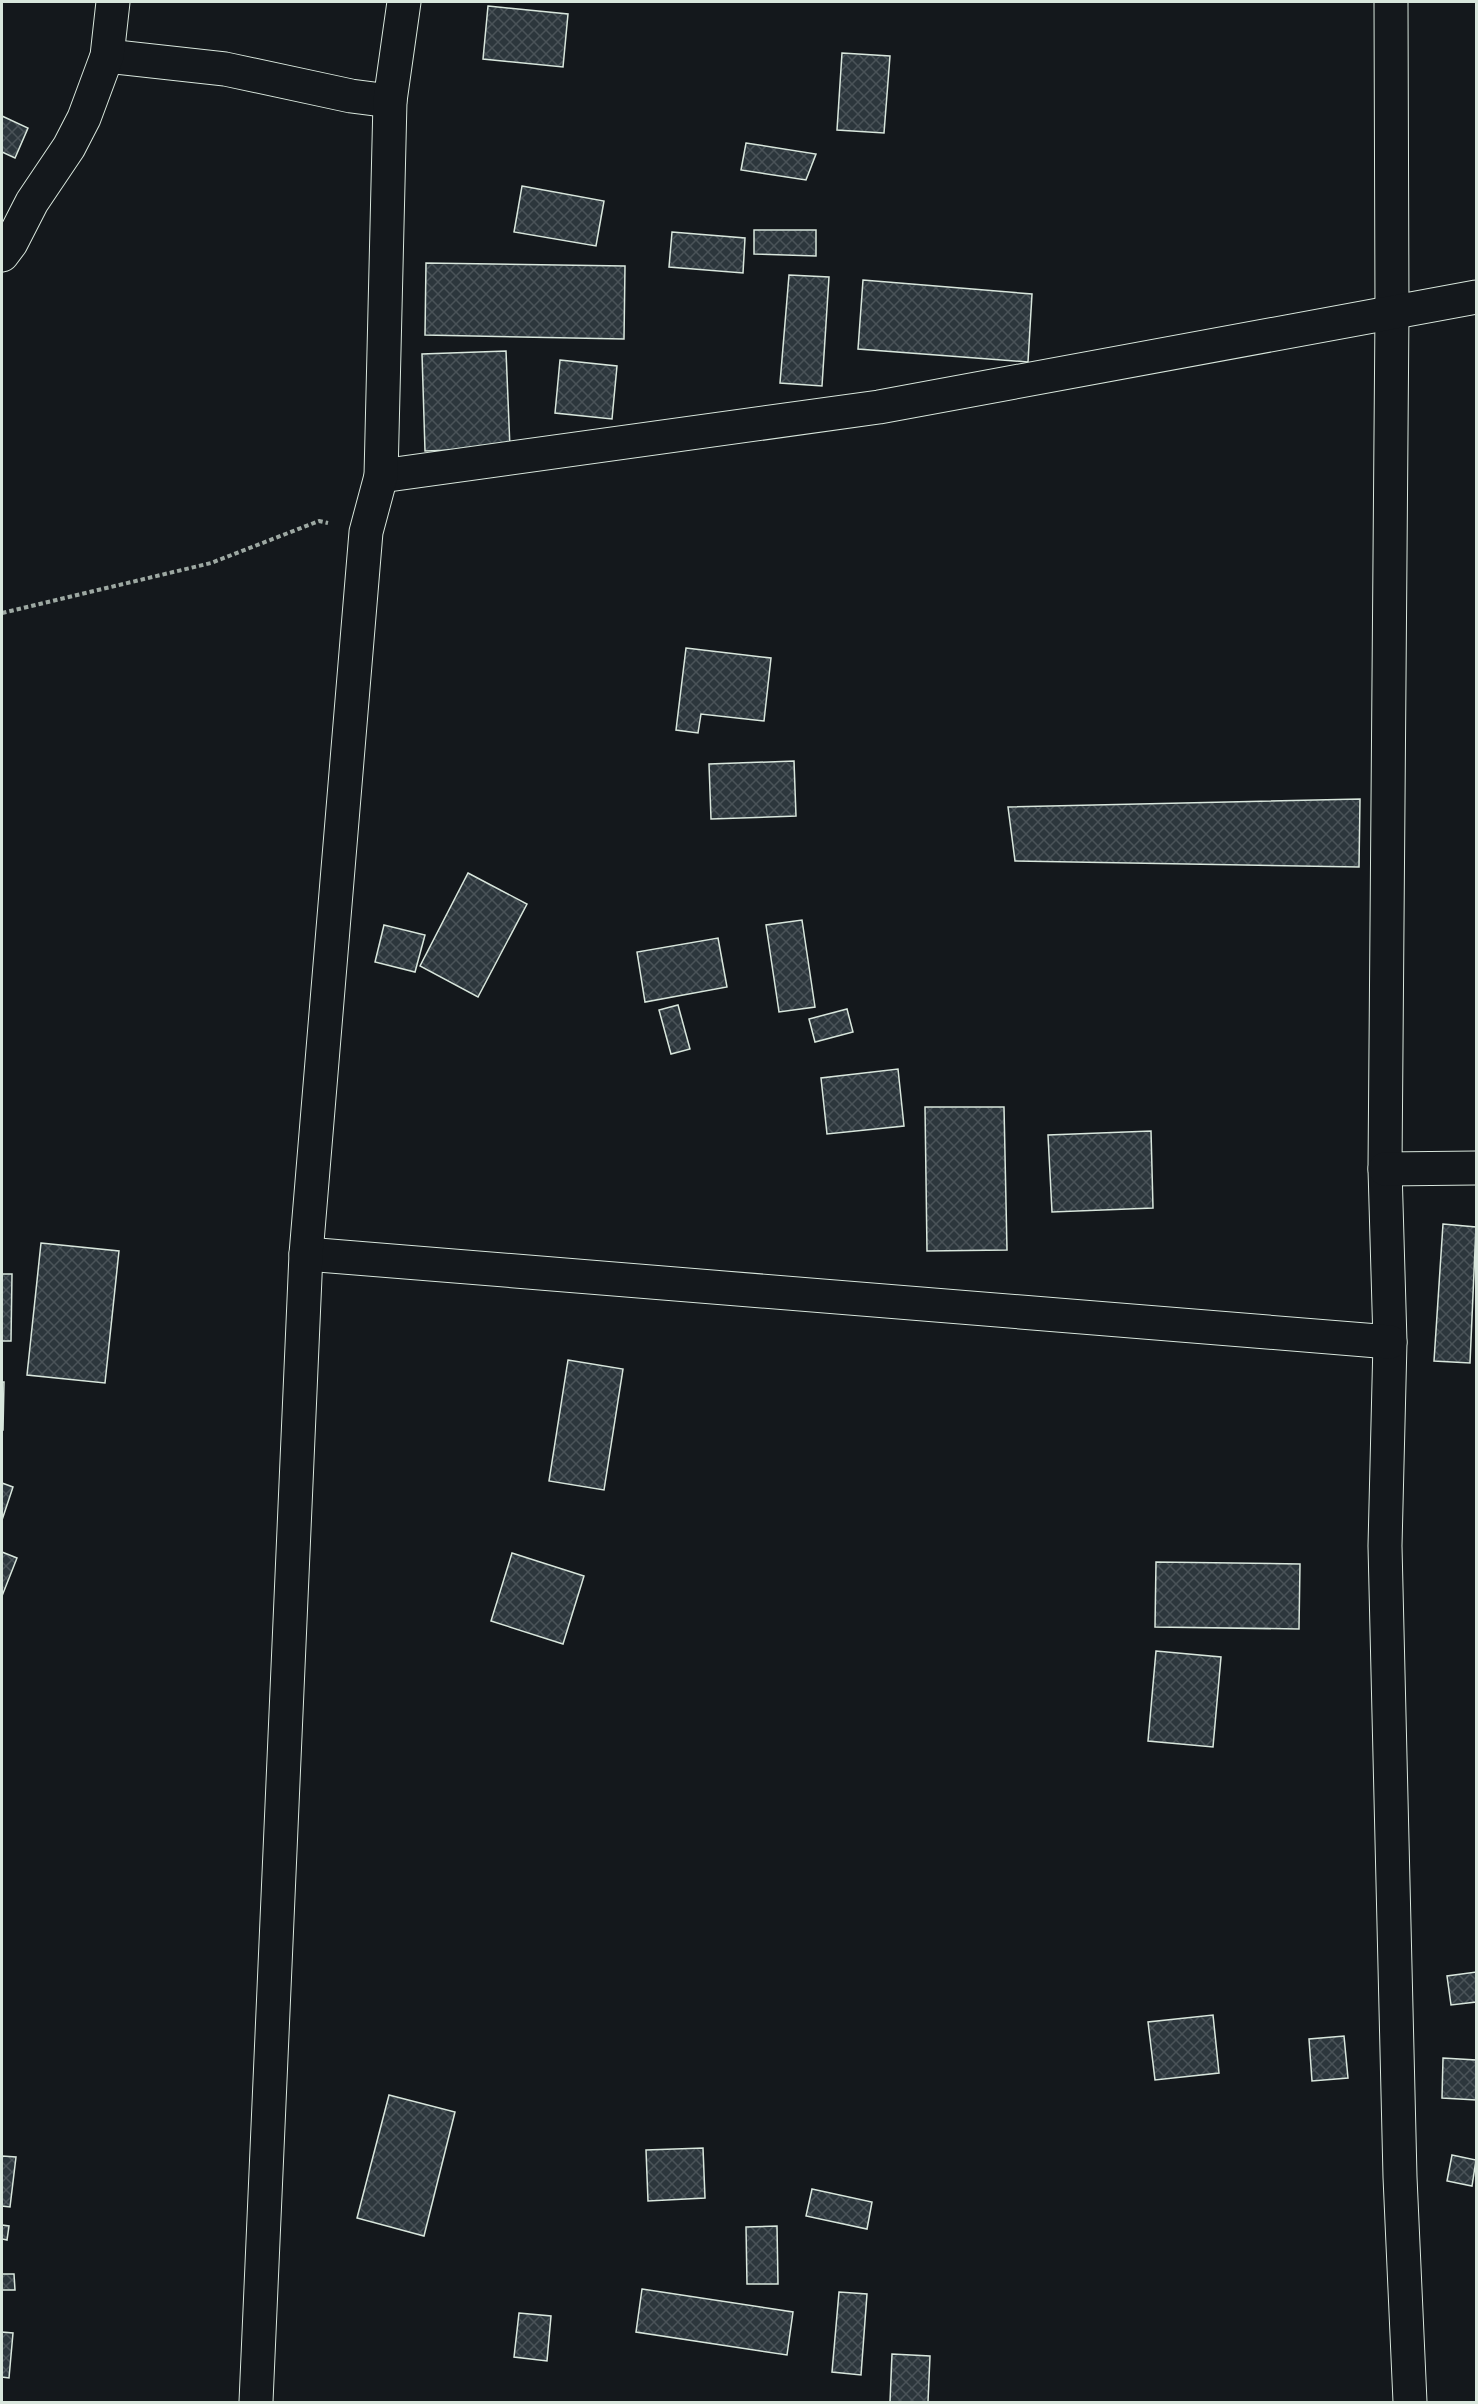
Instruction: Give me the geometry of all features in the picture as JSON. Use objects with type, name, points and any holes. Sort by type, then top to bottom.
[{"type":"street","points":[[2,255],[11,243],[32,202],[69,147],[97,86],[106,56],[113,2]]},
{"type":"street","points":[[256,2403],[306,1254],[366,532],[381,476],[390,101],[404,2]]},
{"type":"street","points":[[1391,2],[1392,312],[1385,1169],[1390,1342],[1385,1546],[1401,2177],[1410,2403]]},
{"type":"street","points":[[106,56],[225,69],[351,96],[390,101]]},
{"type":"street","points":[[381,476],[879,408],[1476,297]]},
{"type":"street","points":[[1385,1169],[1476,1168]]},
{"type":"street","points":[[306,1254],[1390,1342]]},
{"type":"path","points":[[2,613],[211,563],[319,521],[366,532]]},
{"type":"building","points":[[488,6],[568,14],[563,67],[483,59]]},
{"type":"building","points":[[842,53],[890,56],[884,133],[837,130]]},
{"type":"building","points":[[2,116],[28,128],[15,158],[2,152]]},
{"type":"building","points":[[746,143],[816,154],[806,180],[741,170]]},
{"type":"building","points":[[522,186],[604,201],[596,246],[514,232]]},
{"type":"building","points":[[754,230],[816,230],[816,256],[754,254]]},
{"type":"building","points":[[672,232],[745,238],[743,273],[669,267]]},
{"type":"building","points":[[426,263],[625,266],[624,339],[425,335]]},
{"type":"building","points":[[789,275],[829,277],[822,386],[780,383]]},
{"type":"building","points":[[863,280],[1032,294],[1028,362],[858,349]]},
{"type":"building","points":[[506,351],[510,448],[425,451],[422,354]]},
{"type":"building","points":[[560,360],[617,366],[612,419],[555,413]]},
{"type":"building","points":[[686,648],[771,658],[764,721],[701,714],[698,733],[676,730]]},
{"type":"building","points":[[794,761],[796,816],[711,819],[709,764]]},
{"type":"building","points":[[1360,799],[1359,867],[1015,861],[1008,807]]},
{"type":"building","points":[[468,873],[527,904],[478,997],[420,966]]},
{"type":"building","points":[[802,920],[815,1007],[779,1012],[766,925]]},
{"type":"building","points":[[384,925],[425,935],[415,972],[375,962]]},
{"type":"building","points":[[718,938],[727,987],[645,1002],[637,952]]},
{"type":"building","points":[[678,1005],[690,1049],[671,1054],[659,1010]]},
{"type":"building","points":[[847,1009],[853,1032],[815,1042],[809,1019]]},
{"type":"building","points":[[898,1069],[904,1126],[827,1134],[821,1078]]},
{"type":"building","points":[[925,1107],[1004,1107],[1007,1250],[927,1251]]},
{"type":"building","points":[[1151,1131],[1153,1208],[1052,1212],[1048,1135]]},
{"type":"building","points":[[1443,1224],[1476,1227],[1470,1363],[1434,1361]]},
{"type":"building","points":[[41,1243],[119,1251],[105,1383],[27,1375]]},
{"type":"building","points":[[2,1274],[12,1274],[11,1341],[2,1341]]},
{"type":"building","points":[[568,1360],[623,1369],[604,1490],[549,1481]]},
{"type":"building","points":[[2,1382],[4,1382],[3,1430],[2,1430]]},
{"type":"building","points":[[2,1483],[13,1487],[2,1520]]},
{"type":"building","points":[[2,1552],[17,1558],[2,1596]]},
{"type":"building","points":[[512,1553],[584,1576],[563,1644],[491,1621]]},
{"type":"building","points":[[1156,1562],[1300,1564],[1299,1629],[1155,1627]]},
{"type":"building","points":[[1156,1651],[1221,1657],[1213,1747],[1148,1741]]},
{"type":"building","points":[[1476,1972],[1476,2002],[1451,2005],[1447,1976]]},
{"type":"building","points":[[1213,2015],[1219,2073],[1155,2080],[1148,2022]]},
{"type":"building","points":[[1344,2036],[1348,2078],[1312,2081],[1309,2039]]},
{"type":"building","points":[[1443,2058],[1476,2060],[1476,2100],[1442,2098]]},
{"type":"building","points":[[389,2095],[455,2112],[424,2236],[357,2218]]},
{"type":"building","points":[[703,2148],[705,2198],[648,2201],[646,2150]]},
{"type":"building","points":[[1452,2155],[1476,2160],[1472,2186],[1447,2181]]},
{"type":"building","points":[[2,2156],[16,2157],[10,2207],[2,2206]]},
{"type":"building","points":[[812,2189],[872,2202],[867,2229],[806,2216]]},
{"type":"building","points":[[2,2225],[9,2226],[7,2240],[2,2239]]},
{"type":"building","points":[[777,2226],[778,2284],[747,2284],[746,2227]]},
{"type":"building","points":[[2,2274],[14,2274],[15,2290],[2,2290]]},
{"type":"building","points":[[642,2289],[793,2312],[787,2355],[636,2332]]},
{"type":"building","points":[[839,2292],[867,2294],[861,2375],[832,2372]]},
{"type":"building","points":[[519,2313],[551,2316],[547,2361],[514,2357]]},
{"type":"building","points":[[2,2332],[13,2333],[9,2378],[2,2377]]},
{"type":"building","points":[[892,2354],[930,2356],[928,2402],[890,2402]]}]
